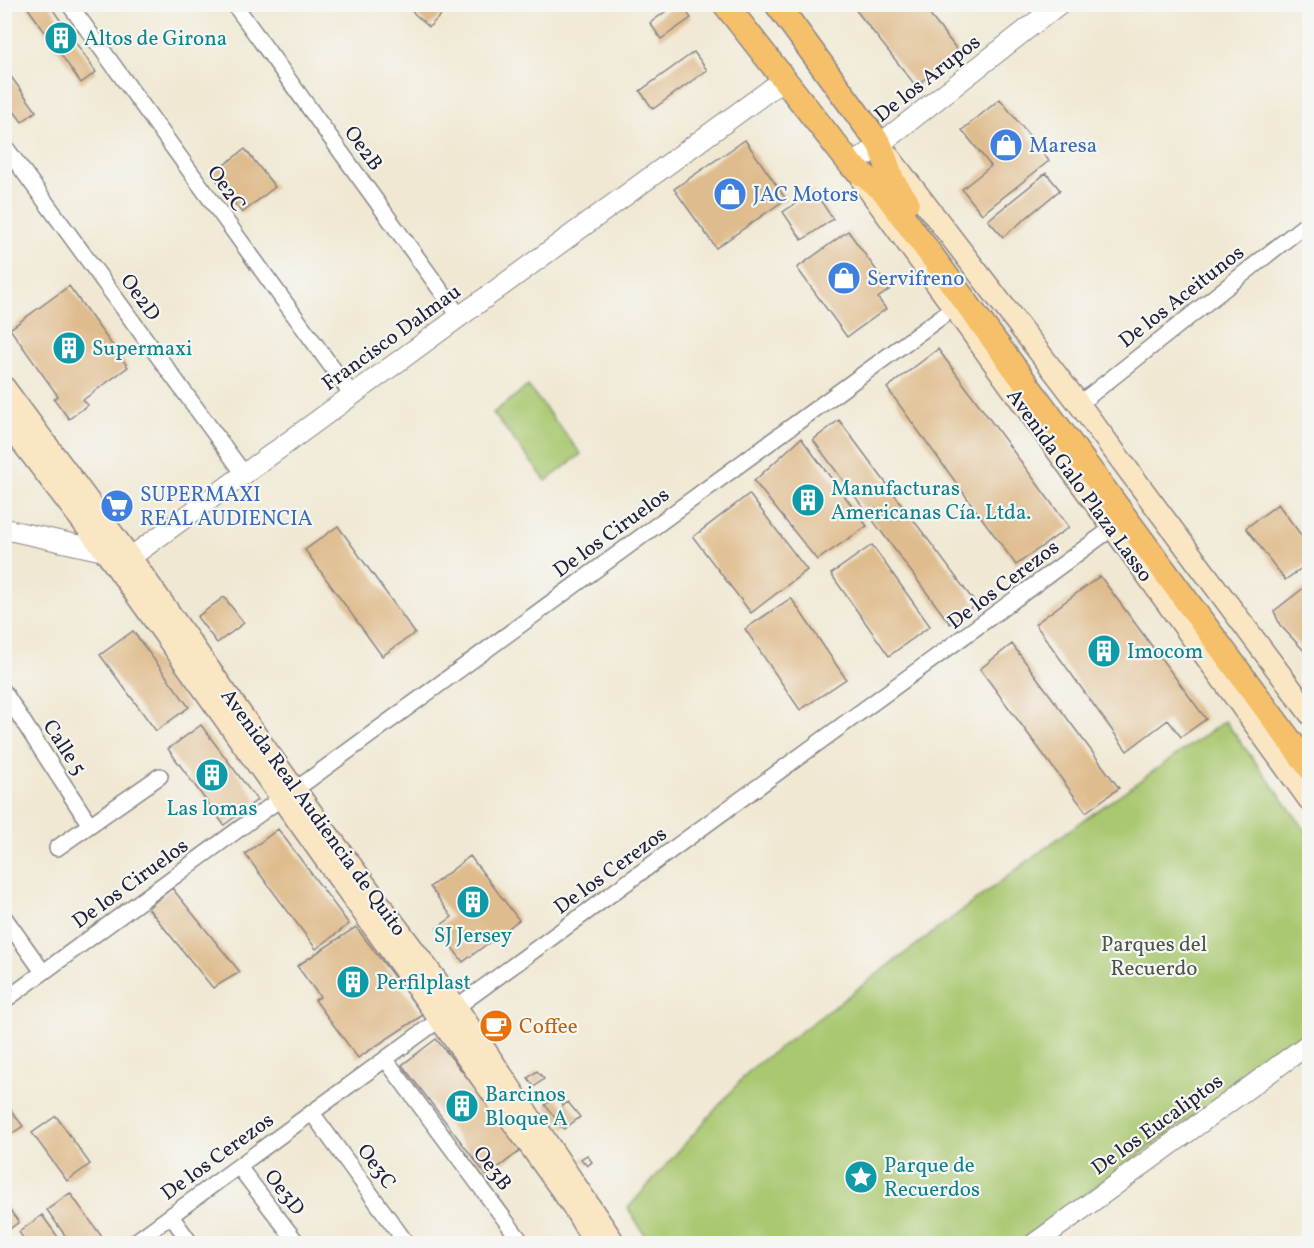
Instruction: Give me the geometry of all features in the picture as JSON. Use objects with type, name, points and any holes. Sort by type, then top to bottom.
[{"type":"main road","name":"Avenida Galo Plaza Lasso","points":[[725,4],[852,166],[952,309],[1310,801]]},
{"type":"main road","name":"Avenida Galo Plaza Lasso","points":[[777,4],[880,145],[1079,404],[1310,714]]},
{"type":"main road","name":"Avenida Galo Plaza Lasso","points":[[880,145],[893,182],[900,192],[1023,363],[1310,746]]},
{"type":"main road","name":"Avenida Galo Plaza Lasso","points":[[852,166],[883,190],[1310,768]]},
{"type":"main road","name":"Avenida Real Audiencia de Quito","points":[[4,387],[130,557],[287,795]]},
{"type":"main road","name":"Avenida Real Audiencia de Quito","points":[[4,419],[287,795],[615,1244]]},
{"type":"main road","name":"Avenida Real Audiencia de Quito","points":[[449,1014],[595,1244]]},
{"type":"street","name":"Oe2C","points":[[69,4],[352,395]]},
{"type":"street","name":"Oe2B","points":[[234,4],[460,317]]},
{"type":"street","name":"De los Arupos","points":[[852,166],[1059,4]]},
{"type":"street","name":"Francisco Dalmau","points":[[130,557],[783,80]]},
{"type":"street","name":"Oe2D","points":[[4,145],[244,474]]},
{"type":"street","name":"De los Aceitunos","points":[[1079,404],[1310,221]]},
{"type":"street","name":"De los Ciruelos","points":[[4,1001],[952,309]]},
{"type":"street","points":[[4,529],[130,557]]},
{"type":"street","name":"De los Cerezos","points":[[132,1244],[1111,529]]},
{"type":"street","name":"Calle 5","points":[[4,692],[90,825]]},
{"type":"street","points":[[57,848],[160,776]]},
{"type":"street","points":[[4,917],[43,972]]},
{"type":"street","name":"De los Eucaliptos","points":[[1034,1244],[1310,1043]]},
{"type":"street","name":"Oe3B","points":[[386,1060],[524,1244]]},
{"type":"street","name":"Oe3C","points":[[312,1113],[407,1244]]},
{"type":"street","name":"Oe3D","points":[[239,1167],[298,1244]]},
{"type":"street","points":[[171,1216],[191,1244]]},
{"type":"green space","points":[[528,386],[581,454],[546,481],[493,413]]},
{"type":"green space","name":"Parques del Recuerdo","points":[[1225,721],[1309,835],[1309,1032],[1018,1243],[650,1243],[628,1208],[751,1069],[1068,831]]},
{"type":"building","name":"Altos de Girona","points":[[25,4],[49,4],[96,72],[81,83]]},
{"type":"building","points":[[676,4],[681,4],[691,18],[661,39],[650,23]]},
{"type":"building","points":[[851,4],[921,4],[959,52],[916,86]]},
{"type":"building","points":[[405,5],[451,5],[429,27]]},
{"type":"building","points":[[694,52],[707,70],[653,109],[640,91]]},
{"type":"building","points":[[4,67],[36,111],[22,122],[4,98]]},
{"type":"building","name":"Maresa","points":[[1000,99],[1049,161],[982,214],[962,189],[991,166],[962,130]]},
{"type":"building","name":"JAC Motors","points":[[745,140],[786,199],[716,248],[674,189]]},
{"type":"building","points":[[245,149],[275,187],[242,213],[212,174]]},
{"type":"building","points":[[1046,173],[1060,190],[1003,237],[988,220]]},
{"type":"building","points":[[814,191],[833,219],[802,240],[783,212]]},
{"type":"building","name":"Servifreno","points":[[848,231],[890,289],[878,298],[886,309],[847,337],[797,268]]},
{"type":"building","name":"Supermaxi","points":[[69,286],[128,367],[83,400],[88,405],[69,419],[54,399],[58,396],[10,329]]},
{"type":"building","points":[[938,349],[1069,527],[1016,565],[887,388]]},
{"type":"building","points":[[839,420],[976,604],[950,624],[813,440]]},
{"type":"building","name":"Manufacturas Americanas Cía. Ltda.","points":[[801,438],[867,526],[817,560],[754,481]]},
{"type":"building","points":[[749,494],[807,570],[751,613],[693,537]]},
{"type":"building","points":[[1278,504],[1310,547],[1310,562],[1285,580],[1246,528]]},
{"type":"building","points":[[338,526],[415,633],[382,656],[305,550]]},
{"type":"building","points":[[872,545],[930,626],[889,656],[831,574]]},
{"type":"building","points":[[1100,576],[1206,719],[1181,737],[1168,720],[1127,751],[1035,624]]},
{"type":"building","points":[[1310,583],[1310,657],[1280,625],[1274,611]]},
{"type":"building","points":[[224,597],[244,623],[217,643],[197,617]]},
{"type":"building","points":[[791,598],[846,679],[800,710],[745,629]]},
{"type":"building","points":[[133,631],[189,707],[156,731],[100,655]]},
{"type":"building","points":[[1012,644],[1119,788],[1086,812],[980,669]]},
{"type":"building","name":"Las lomas","points":[[201,725],[257,800],[224,825],[168,749]]},
{"type":"building","points":[[278,829],[349,924],[316,949],[245,854]]},
{"type":"building","name":"SJ Jersey","points":[[470,856],[519,920],[463,962],[437,928],[452,917],[430,887]]},
{"type":"building","points":[[172,888],[240,972],[213,988],[148,908]]},
{"type":"building","name":"Perfilplast","points":[[356,927],[423,1015],[358,1058],[315,1000],[320,997],[297,966]]},
{"type":"building","name":"Coffee","points":[[499,1018],[505,1026],[494,1034],[488,1026]]},
{"type":"building","name":"Barcinos Bloque A","points":[[436,1039],[524,1148],[487,1176],[402,1065]]},
{"type":"building","points":[[537,1071],[544,1079],[534,1087],[528,1078]]},
{"type":"building","points":[[556,1097],[563,1106],[568,1102],[580,1117],[564,1129],[545,1105]]},
{"type":"building","points":[[4,1101],[23,1126],[4,1139]]},
{"type":"building","points":[[56,1116],[90,1164],[67,1181],[32,1133]]},
{"type":"building","points":[[587,1155],[592,1162],[587,1166],[581,1159]]},
{"type":"building","points":[[70,1193],[105,1241],[101,1244],[71,1244],[47,1210]]},
{"type":"building","points":[[4,1203],[19,1222],[4,1233]]},
{"type":"building","points":[[42,1215],[63,1244],[27,1244],[19,1232]]},
{"type":"place","name":"Altos de Girona","points":[[61,38]]},
{"type":"place","name":"Maresa","points":[[1006,145]]},
{"type":"place","name":"JAC Motors","points":[[730,194]]},
{"type":"place","name":"Servifreno","points":[[844,278]]},
{"type":"place","name":"Supermaxi","points":[[69,348]]},
{"type":"place","name":"Manufacturas Americanas Cía. Ltda.","points":[[808,500]]},
{"type":"place","name":"SUPERMAXI REAL AUDIENCIA","points":[[117,506]]},
{"type":"place","name":"Imocom","points":[[1104,651]]},
{"type":"place","name":"Las lomas","points":[[212,775]]},
{"type":"place","name":"SJ Jersey","points":[[473,902]]},
{"type":"place","name":"Perfilplast","points":[[353,982]]},
{"type":"place","name":"Coffee","points":[[496,1026]]},
{"type":"place","name":"Barcinos Bloque A","points":[[462,1106]]},
{"type":"place","name":"Parque de Recuerdos","points":[[861,1177]]}]
